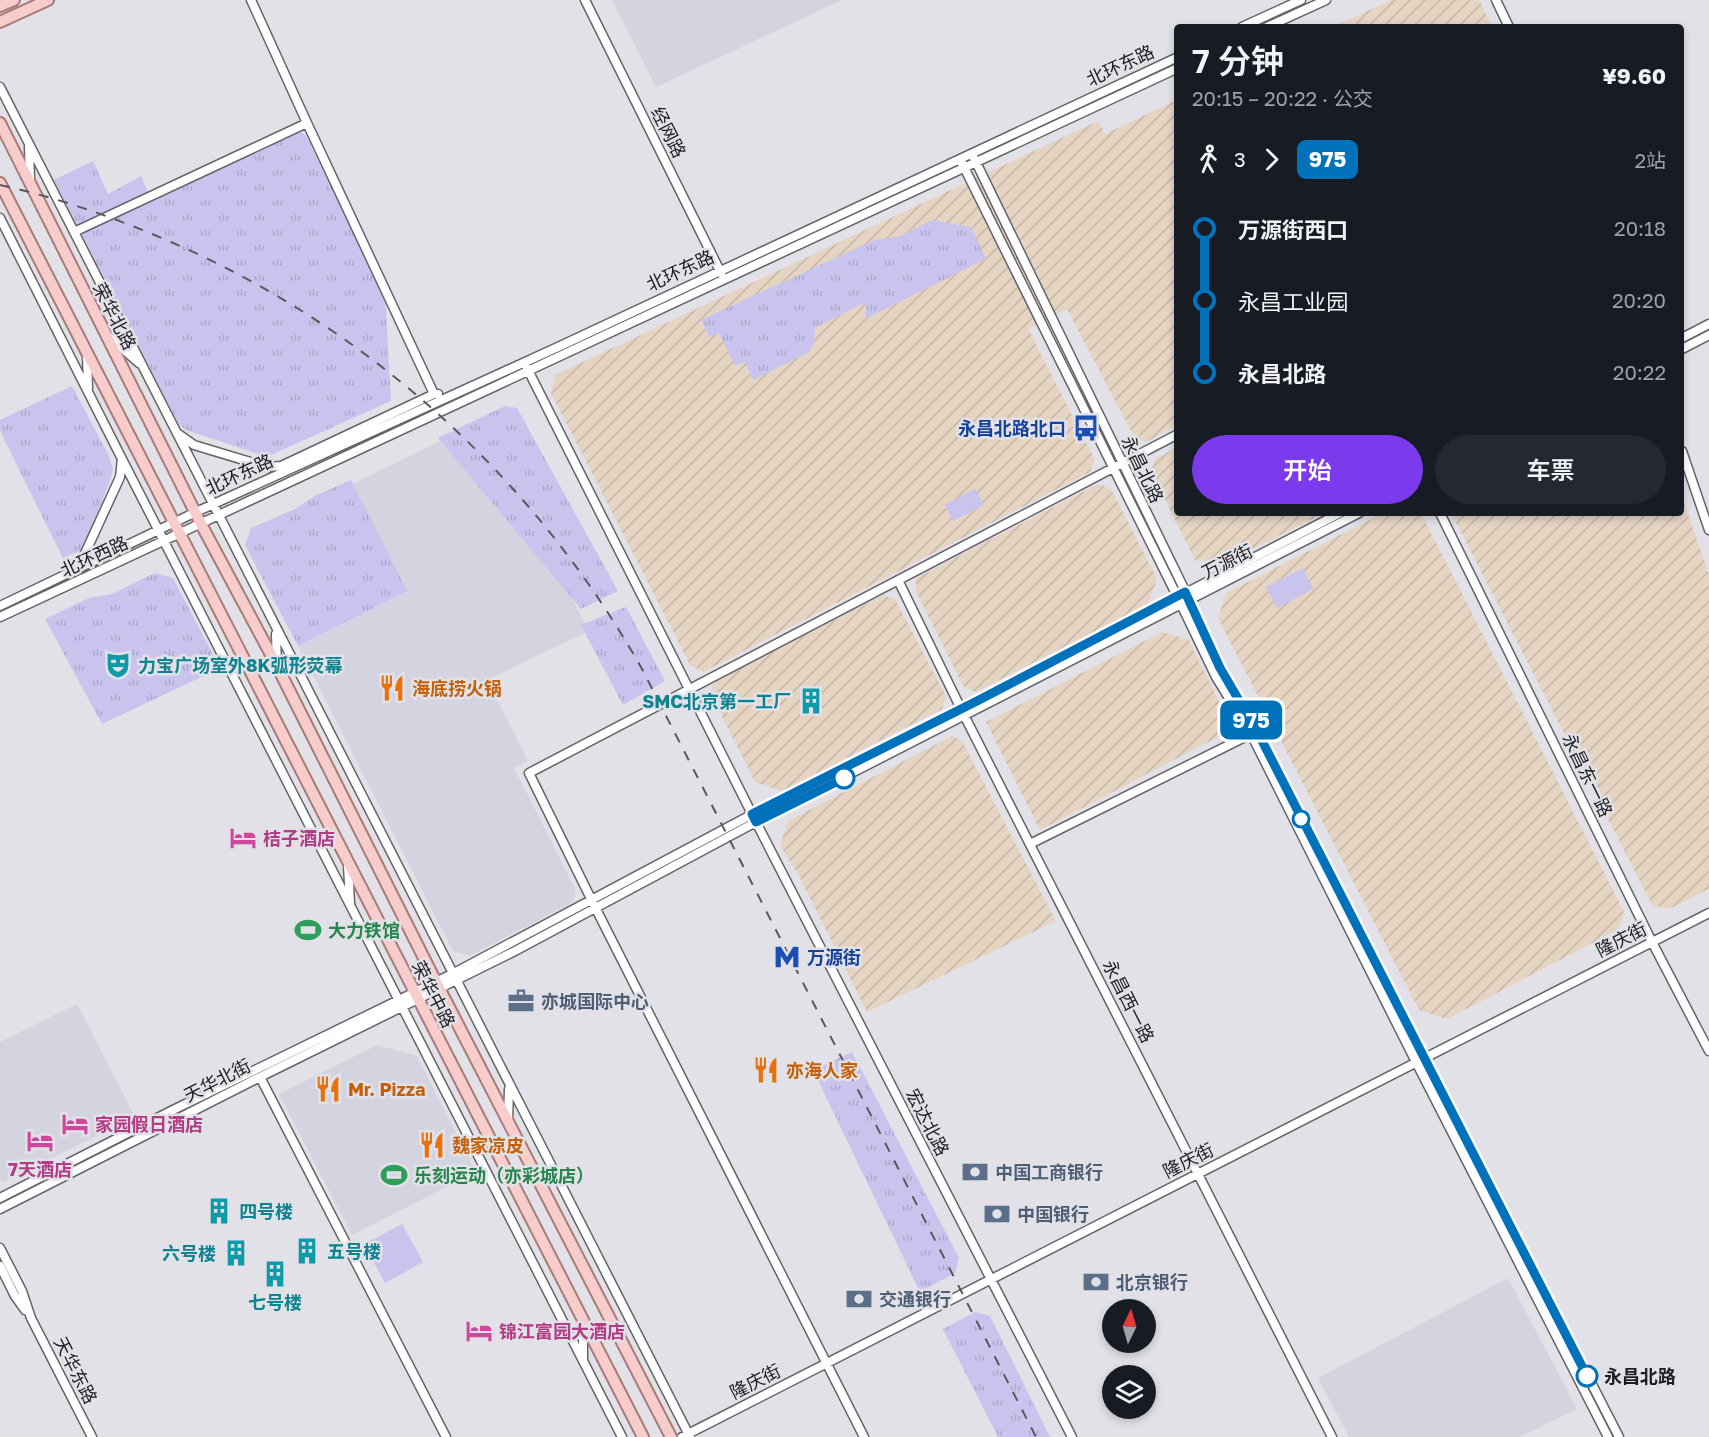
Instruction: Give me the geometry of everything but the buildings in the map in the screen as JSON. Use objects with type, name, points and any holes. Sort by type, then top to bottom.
[{"type":"main road","points":[[0,6],[14,0]]},
{"type":"main road","points":[[0,22],[48,0]]},
{"type":"main road","name":"荣华北路","points":[[0,123],[201,524]]},
{"type":"main road","points":[[0,183],[180,534]]},
{"type":"main road","name":"荣华中路","points":[[201,524],[277,666],[671,1437]]},
{"type":"main road","name":"荣华中路","points":[[180,534],[643,1437]]},
{"type":"street","points":[[251,0],[434,394]]},
{"type":"street","name":"经网路","points":[[585,0],[724,279]]},
{"type":"street","points":[[1249,24],[1301,0]]},
{"type":"street","points":[[1274,24],[1326,0]]},
{"type":"street","points":[[1496,0],[1508,24]]},
{"type":"street","name":"北环东路","points":[[196,513],[1174,59]]},
{"type":"street","name":"北环东路","points":[[201,524],[1174,70]]},
{"type":"street","points":[[0,87],[686,1436]]},
{"type":"street","points":[[74,232],[307,123]]},
{"type":"street","points":[[29,144],[30,183]]},
{"type":"street","name":"永昌北路","points":[[972,153],[1121,462],[1216,677],[1254,733],[1608,1437]]},
{"type":"street","name":"永昌北路","points":[[960,159],[1112,467],[1183,598]]},
{"type":"street","points":[[0,218],[622,1437]]},
{"type":"street","points":[[1684,337],[1709,324]]},
{"type":"street","points":[[106,333],[143,367]]},
{"type":"street","points":[[1684,348],[1709,335]]},
{"type":"street","points":[[87,352],[89,391]]},
{"type":"street","name":"宏达北路","points":[[524,362],[754,818],[1072,1437]]},
{"type":"street","points":[[177,433],[194,445],[267,467],[280,466],[434,394],[452,395]]},
{"type":"street","points":[[864,1437],[591,900],[529,772],[1174,436]]},
{"type":"street","points":[[1684,457],[1709,530]]},
{"type":"street","points":[[71,573],[82,560],[120,477],[122,459]]},
{"type":"street","name":"北环西路","points":[[0,606],[196,513]]},
{"type":"street","name":"万源街","points":[[454,977],[591,900],[963,712],[1183,598],[1334,516]]},
{"type":"street","name":"万源街","points":[[1183,598],[1353,516]]},
{"type":"street","name":"永昌东一路","points":[[1441,516],[1652,942],[1709,1051]]},
{"type":"street","name":"北环西路","points":[[0,617],[201,524]]},
{"type":"street","name":"永昌西一路","points":[[898,580],[1332,1437]]},
{"type":"street","points":[[276,630],[277,666]]},
{"type":"street","points":[[1030,844],[1254,733]]},
{"type":"street","name":"万源街","points":[[416,995],[596,909],[754,818]]},
{"type":"street","points":[[348,861],[350,906]]},
{"type":"street","name":"隆庆街","points":[[686,1436],[1709,913]]},
{"type":"street","name":"天华北街","points":[[0,1198],[398,999],[416,995]]},
{"type":"street","name":"天华北街","points":[[0,1209],[402,1008],[416,995]]},
{"type":"street","name":"永昌北路","points":[[1420,1060],[1619,1437]]},
{"type":"street","points":[[260,1077],[446,1437]]},
{"type":"street","points":[[508,1121],[510,1086]]},
{"type":"street","name":"天华东路","points":[[0,1248],[22,1292],[31,1318],[92,1437]]},
{"type":"street","name":"天华东路","points":[[0,1266],[15,1296],[31,1318]]},
{"type":"street","points":[[583,1320],[583,1362]]},
{"type":"shaded area","points":[[612,0],[842,0],[656,87]]},
{"type":"shaded area","points":[[1391,0],[1479,0],[1491,24],[1339,24]]},
{"type":"shaded area","points":[[1174,101],[1174,427],[1146,442],[1134,437],[1067,309],[1028,329],[1095,460],[1090,472],[703,672],[690,665],[551,393],[555,375],[1098,121],[1105,134]]},
{"type":"shaded area","points":[[440,441],[505,511],[549,567],[573,600],[589,631],[487,680],[528,761],[514,768],[576,890],[573,902],[470,956],[453,951],[298,646],[406,591],[353,484]]},
{"type":"shaded area","points":[[1174,449],[1174,516],[1318,516],[1219,566],[1195,560],[1151,471],[1155,459]]},
{"type":"shaded area","points":[[1098,484],[1111,489],[1157,579],[1148,604],[976,692],[964,687],[916,592],[916,578]]},
{"type":"shaded area","points":[[1684,503],[1709,574],[1709,889],[1669,909],[1652,905],[1453,516],[1684,516]]},
{"type":"shaded area","points":[[1377,516],[1423,516],[1624,912],[1619,929],[1447,1019],[1419,1010],[1218,618],[1226,593]]},
{"type":"shaded area","name":"SMC北京第一工厂","points":[[883,595],[895,599],[946,696],[942,709],[782,791],[755,782],[710,693],[714,682]]},
{"type":"shaded area","points":[[1162,632],[1188,639],[1233,729],[1040,830],[986,722]]},
{"type":"shaded area","points":[[952,736],[962,741],[1056,921],[867,1012],[800,878],[780,845],[788,821]]},
{"type":"shaded area","points":[[77,1004],[135,1117],[3,1182],[0,1180],[0,1042]]},
{"type":"shaded area","points":[[377,1045],[417,1056],[476,1172],[352,1235],[279,1094]]},
{"type":"shaded area","points":[[1508,1278],[1577,1409],[1520,1437],[1349,1437],[1318,1378]]},
{"type":"green space","points":[[297,132],[305,134],[385,292],[391,401],[273,454],[258,454],[186,430],[178,423],[54,180],[93,161],[108,194],[141,176],[152,201]]},
{"type":"green space","points":[[931,220],[971,227],[986,259],[865,319],[866,306],[862,304],[815,328],[814,344],[809,352],[753,380],[745,362],[735,366],[719,333],[709,337],[701,320],[874,240],[901,236]]},
{"type":"green space","points":[[72,386],[113,468],[85,545],[82,550],[63,558],[0,431],[0,420]]},
{"type":"green space","points":[[505,406],[517,408],[618,591],[581,609],[438,438]]},
{"type":"green space","points":[[351,480],[407,591],[298,646],[245,545],[251,528],[295,509],[315,496]]},
{"type":"green space","points":[[975,489],[984,505],[953,521],[945,505]]},
{"type":"green space","points":[[1303,568],[1313,589],[1277,608],[1266,587]]},
{"type":"green space","points":[[155,573],[173,578],[220,668],[102,724],[45,619],[89,598],[112,594]]},
{"type":"green space","points":[[626,607],[665,681],[623,705],[581,625]]},
{"type":"green space","points":[[852,1052],[959,1258],[955,1273],[920,1292],[813,1070]]},
{"type":"green space","points":[[402,1224],[423,1262],[385,1283],[367,1250],[368,1242]]},
{"type":"green space","points":[[975,1312],[990,1316],[1050,1437],[998,1437],[943,1329]]},
{"type":"railway","points":[[0,185],[87,209],[171,242],[244,278],[314,319],[380,365],[441,417],[499,473],[551,534],[599,600],[642,669],[1036,1437]]},
{"type":"bus line","name":"975","points":[[844,778],[756,822],[752,814],[979,700],[1185,592],[1220,668],[1257,731],[1587,1376]]},
{"type":"place","name":"永昌北路北口","points":[[1086,428]]},
{"type":"place","name":"力宝广场室外8K弧形荧幕","points":[[118,665]]},
{"type":"place","name":"海底捞火锅","points":[[392,688]]},
{"type":"place","name":"SMC北京第一工厂","points":[[811,701]]},
{"type":"place","name":"桔子酒店","points":[[243,838]]},
{"type":"place","name":"大力铁馆","points":[[308,930]]},
{"type":"place","name":"万源街","points":[[787,957]]},
{"type":"place","name":"亦城国际中心","points":[[521,1001]]},
{"type":"place","name":"亦海人家","points":[[766,1070]]},
{"type":"place","name":"Mr. Pizza","points":[[328,1089]]},
{"type":"place","name":"家园假日酒店","points":[[75,1124]]},
{"type":"place","name":"7天酒店","points":[[40,1141]]},
{"type":"place","name":"魏家凉皮","points":[[432,1145]]},
{"type":"place","name":"中国工商银行","points":[[975,1172]]},
{"type":"place","name":"乐刻运动（亦彩城店）","points":[[394,1175]]},
{"type":"place","name":"四号楼","points":[[219,1211]]},
{"type":"place","name":"中国银行","points":[[997,1214]]},
{"type":"place","name":"五号楼","points":[[307,1251]]},
{"type":"place","name":"六号楼","points":[[236,1253]]},
{"type":"place","name":"七号楼","points":[[275,1274]]},
{"type":"place","name":"北京银行","points":[[1096,1282]]},
{"type":"place","name":"交通银行","points":[[859,1299]]},
{"type":"place","name":"锦江富园大酒店","points":[[479,1331]]},
{"type":"place","name":"永昌北路","points":[[1587,1376]]}]
